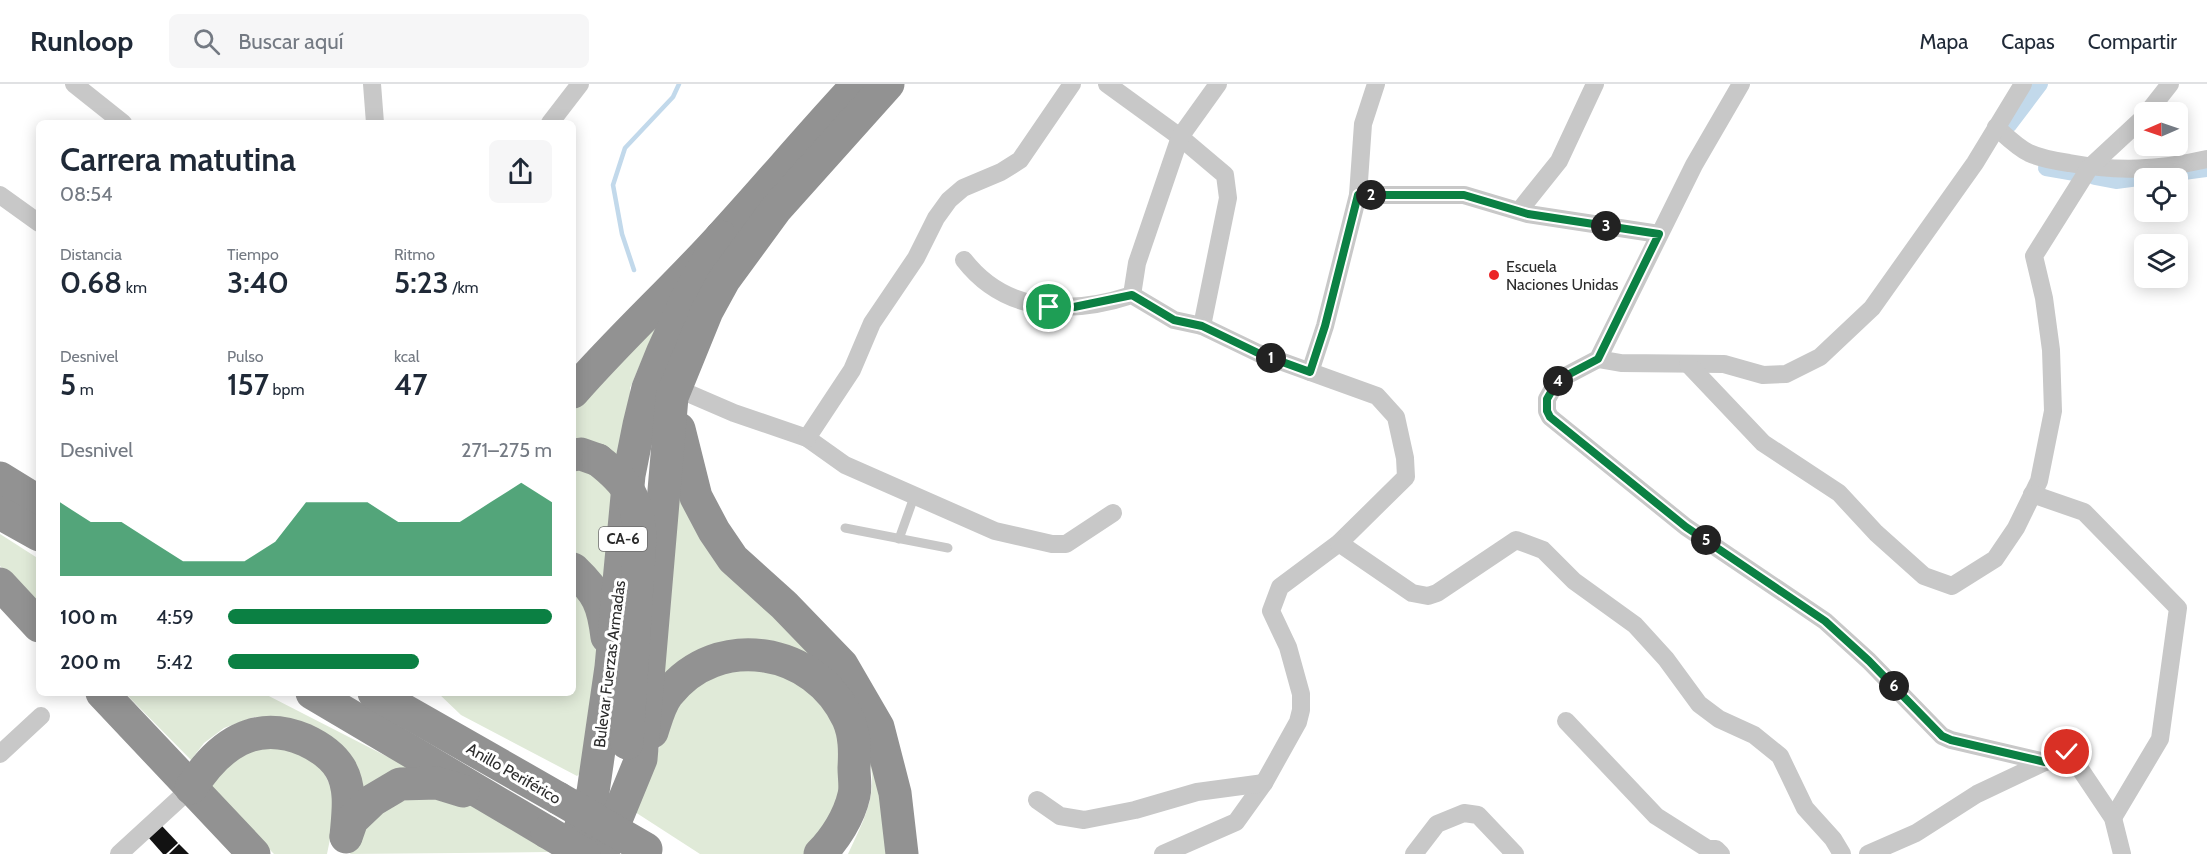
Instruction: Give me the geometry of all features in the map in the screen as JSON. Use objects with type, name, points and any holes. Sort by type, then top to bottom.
[{"type":"highway","name":"CA-6","points":[[721,237],[805,140],[858,84]]},
{"type":"highway","name":"CA-6","points":[[634,751],[674,393],[707,311],[724,280],[776,209],[888,84]]},
{"type":"highway","points":[[576,389],[721,237]]},
{"type":"highway","name":"Bulevar Fuerzas Armadas","points":[[571,854],[593,792],[611,667],[629,475],[648,388],[687,298],[721,237]]},
{"type":"highway","points":[[674,393],[685,460],[696,497],[714,531],[733,559],[784,605],[842,665],[878,727],[895,793],[902,854]]},
{"type":"highway","points":[[586,457],[625,484],[634,497],[639,513],[634,751],[622,809],[602,854]]},
{"type":"highway","points":[[0,478],[36,500]]},
{"type":"highway","points":[[0,513],[36,533]]},
{"type":"highway","points":[[576,572],[587,582],[603,608],[611,667]]},
{"type":"highway","points":[[0,584],[36,623]]},
{"type":"highway","points":[[634,751],[666,696],[703,663],[748,654],[768,656],[792,663],[816,676],[848,719],[855,743],[854,795],[835,838],[820,854]]},
{"type":"highway","points":[[105,696],[254,854]]},
{"type":"highway","name":"Anillo Periférico","points":[[317,696],[584,854]]},
{"type":"highway","name":"Anillo Periférico","points":[[379,696],[650,852]]},
{"type":"highway","points":[[428,696],[460,742]]},
{"type":"highway","points":[[191,788],[206,765],[225,748],[265,731],[288,733],[321,747],[340,768],[348,795],[345,845]]},
{"type":"highway","points":[[345,845],[352,820],[366,807],[400,784],[437,783],[502,804]]},
{"type":"street","points":[[74,84],[119,120]]},
{"type":"street","points":[[372,84],[375,120]]},
{"type":"street","points":[[552,120],[580,84]]},
{"type":"street","points":[[807,438],[852,370],[872,323],[916,258],[936,219],[949,200],[963,188],[1001,172],[1020,160],[1072,84]]},
{"type":"street","points":[[1107,84],[1180,137],[1225,175],[1228,198],[1202,326]]},
{"type":"street","points":[[1132,295],[1137,263],[1180,137],[1218,84]]},
{"type":"street","points":[[1310,372],[1325,326],[1358,195],[1363,124],[1376,84]]},
{"type":"street","points":[[1519,211],[1559,161],[1595,84]]},
{"type":"street","points":[[1726,84],[1729,107]]},
{"type":"street","points":[[1742,84],[1694,165],[1598,359],[1558,380],[1547,399],[1547,411],[1550,417],[1686,527],[1825,621],[1869,661],[1942,736],[2045,762]]},
{"type":"street","points":[[1598,359],[1621,363],[1724,364],[1763,375],[1786,374],[1820,357],[1872,308],[1975,163],[2023,84]]},
{"type":"street","points":[[2156,102],[2170,84]]},
{"type":"street","points":[[1688,364],[1763,443],[1839,493],[1876,533],[1924,576],[1952,586],[1995,559],[2016,528],[2038,481],[2053,411],[2051,350],[2044,298],[2034,256],[2090,167],[2134,126]]},
{"type":"street","points":[[1996,127],[2027,152],[2042,159],[2090,167],[2128,170],[2176,166],[2207,159]]},
{"type":"street","points":[[0,195],[36,221]]},
{"type":"street","points":[[1358,195],[1464,195],[1519,211],[1659,234]]},
{"type":"street","points":[[964,260],[976,275],[992,288],[1022,302],[1049,307],[1074,307],[1132,295],[1174,320],[1202,326],[1258,353],[1377,396],[1396,417],[1405,458],[1406,477],[1339,543],[1280,587],[1271,611],[1288,647],[1300,694],[1301,710],[1298,722],[1264,783],[1236,822],[1163,854]]},
{"type":"street","points":[[674,393],[807,438],[845,465],[995,531],[1052,544],[1066,544],[1113,513]]},
{"type":"street","points":[[2032,494],[2084,512],[2178,608],[2160,739],[2113,818]]},
{"type":"street","points":[[1339,543],[1412,593],[1428,596],[1437,593],[1516,540],[1543,550],[1574,581],[1635,625],[1666,658],[1699,704],[1719,719],[1754,735],[1780,756],[1805,808],[1833,839],[1842,854]]},
{"type":"street","points":[[0,754],[41,716]]},
{"type":"street","points":[[1566,721],[1656,816],[1711,852]]},
{"type":"street","points":[[1868,854],[1916,832],[1977,794],[2067,752],[2113,818],[2122,854]]},
{"type":"street","points":[[1037,800],[1060,816],[1084,820],[1135,810],[1197,792],[1264,783]]},
{"type":"street","points":[[119,854],[191,788]]},
{"type":"street","points":[[1414,854],[1437,824],[1464,813],[1478,815],[1515,854]]},
{"type":"street","points":[[1899,854],[1916,832]]},
{"type":"lane","points":[[899,539],[915,497]]},
{"type":"lane","points":[[845,528],[948,548]]},
{"type":"green space","points":[[666,304],[630,388],[630,409],[623,461],[576,441],[576,400]]},
{"type":"green space","points":[[576,462],[619,483],[610,607],[585,562],[576,554]]},
{"type":"green space","points":[[675,463],[810,643],[868,734],[892,854],[848,854],[869,802],[872,784],[871,766],[856,730],[794,651],[659,678]]},
{"type":"green space","points":[[0,534],[36,557],[36,602],[0,566]]},
{"type":"green space","points":[[576,585],[587,598],[599,650],[587,767],[577,776],[461,715],[441,696],[576,696]]},
{"type":"green space","points":[[731,660],[782,668],[822,700],[843,737],[845,801],[811,854],[700,854],[635,812],[678,698]]},
{"type":"green space","points":[[128,696],[269,696],[386,756],[419,767],[367,791],[286,719],[254,717],[224,728],[204,743],[191,760]]},
{"type":"green space","points":[[275,745],[304,752],[322,768],[331,788],[334,819],[327,854],[274,854],[208,787],[242,753]]},
{"type":"green space","points":[[401,797],[458,797],[549,852],[350,854],[361,828]]},
{"type":"building","points":[[162,826],[178,843],[166,854],[163,854],[148,837]]},
{"type":"building","points":[[179,844],[189,854],[169,854]]},
{"type":"waterway","points":[[634,270],[622,234],[613,185],[625,148],[673,97],[679,84]]},
{"type":"waterway","points":[[2009,125],[2040,84]]},
{"type":"waterway","points":[[2046,168],[2075,173]]},
{"type":"waterway","points":[[2095,177],[2116,181],[2207,169]]},
{"type":"place","name":"Escuela Naciones Unidas","points":[[1494,275]]},
{"type":"route","points":[[1049,307],[1074,307],[1118,300],[1132,295],[1174,320],[1202,326],[1258,353],[1310,372],[1325,326],[1358,195],[1464,195],[1528,214],[1659,234],[1598,359],[1558,380],[1547,399],[1547,411],[1550,417],[1686,527],[1825,621],[1869,661],[1942,736],[2045,762],[2067,752]]}]
